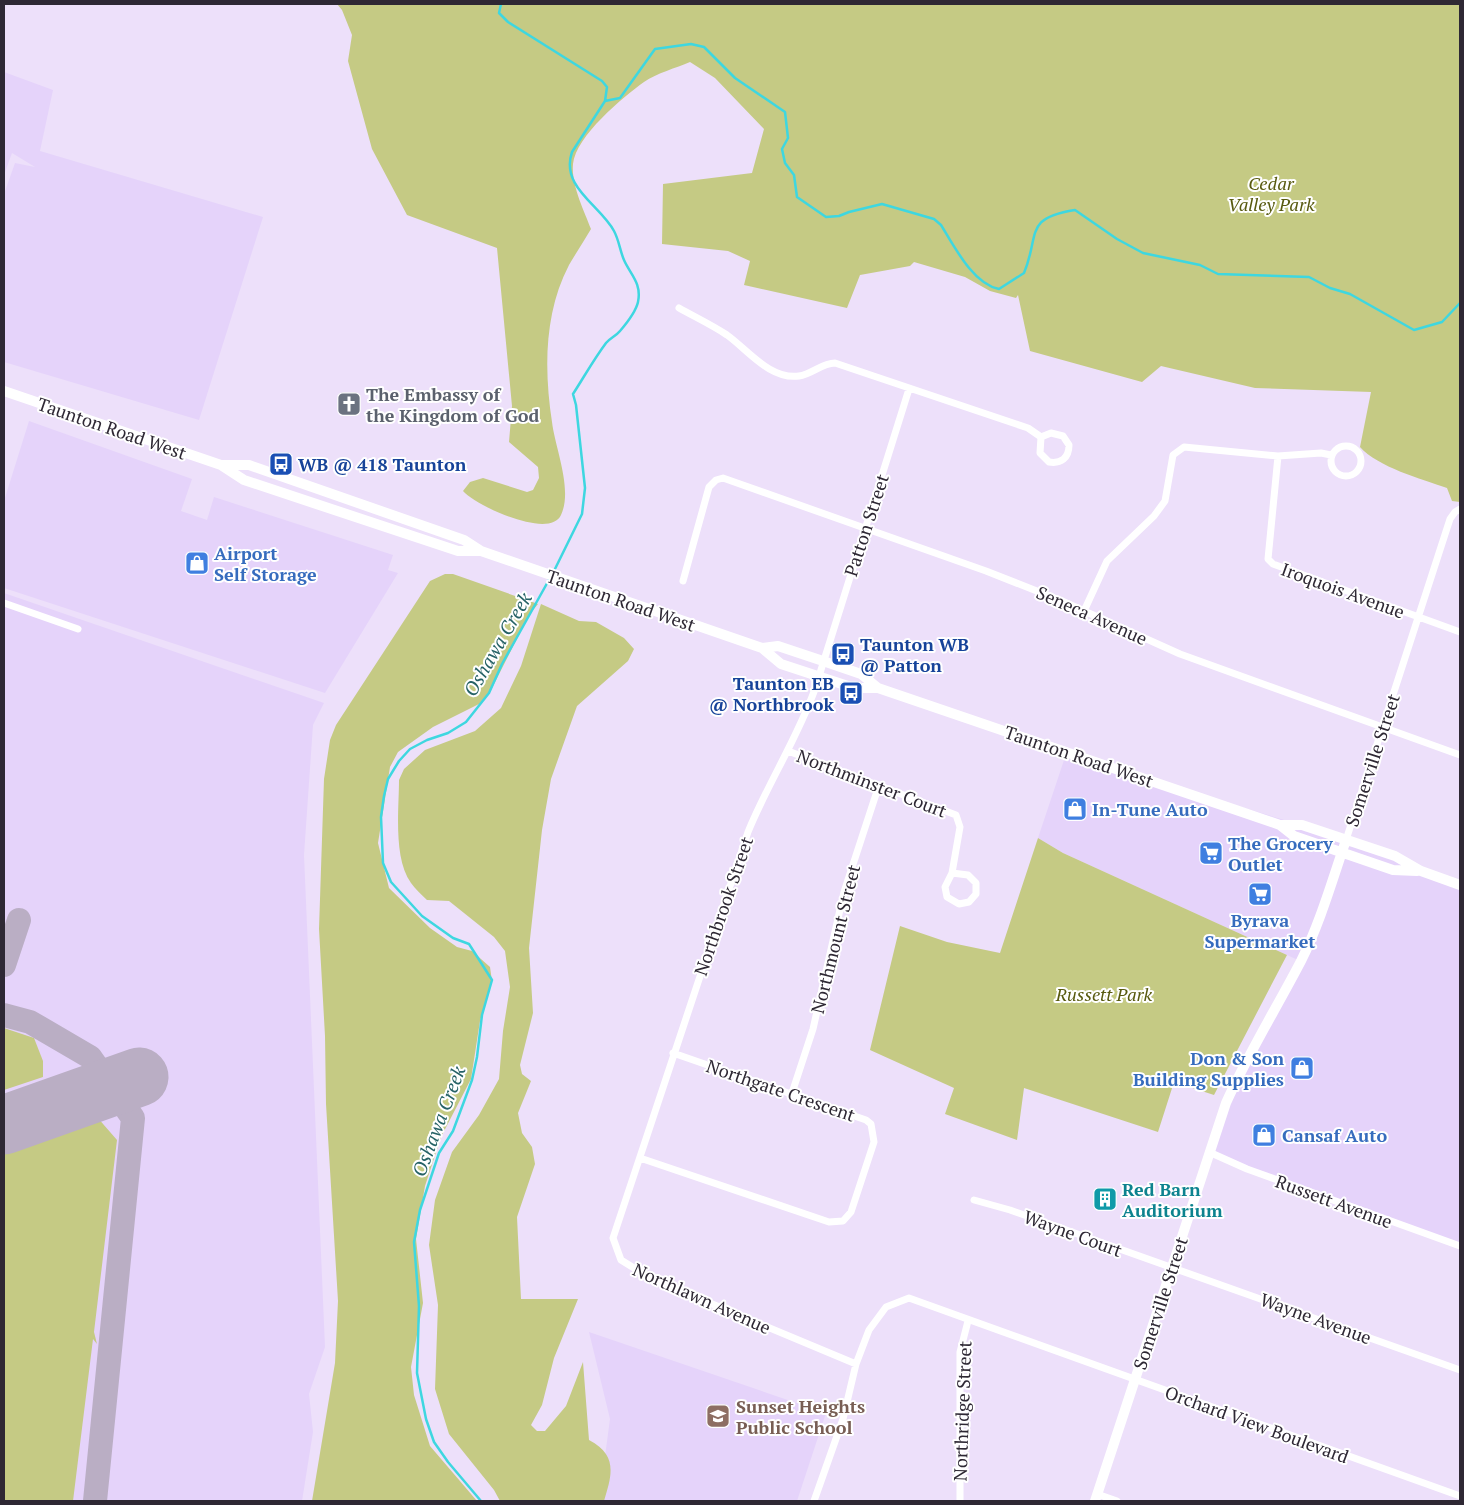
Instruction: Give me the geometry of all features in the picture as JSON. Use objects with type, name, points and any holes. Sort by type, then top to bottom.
[{"type":"main road","name":"Taunton Road West","points":[[4,391],[221,465],[244,480],[292,497],[458,551],[481,552]]},
{"type":"main road","name":"Taunton Road West","points":[[221,465],[249,465],[464,540],[481,552],[762,648],[781,664],[818,677],[854,688],[878,688],[1280,824],[1302,825],[1395,856],[1421,871],[1460,885]]},
{"type":"main road","name":"Taunton Road West","points":[[762,648],[778,646],[861,674],[878,688]]},
{"type":"main road","name":"Taunton Road West","points":[[1280,824],[1294,836],[1392,870],[1421,871]]},
{"type":"main road","name":"Somerville Street","points":[[1096,1498],[1209,1152],[1240,1072],[1310,941],[1346,840]]},
{"type":"street","points":[[679,308],[727,335],[757,360],[788,375],[800,376],[829,363],[835,363],[1028,428],[1041,437]]},
{"type":"street","name":"Patton Street","points":[[823,661],[910,389]]},
{"type":"street","points":[[1056,433],[1064,437],[1069,445],[1067,456],[1056,463],[1046,461],[1040,453],[1041,437],[1046,434],[1056,433]]},
{"type":"street","points":[[1351,446],[1359,453],[1361,465],[1352,476],[1341,476],[1332,467],[1331,455],[1338,448],[1351,446]]},
{"type":"street","points":[[1084,611],[1107,560],[1154,516],[1165,500],[1173,455],[1178,450],[1184,447],[1278,456],[1321,453],[1331,455]]},
{"type":"street","name":"Iroquois Avenue","points":[[1278,456],[1268,559],[1273,564],[1460,632]]},
{"type":"street","name":"Seneca Avenue","points":[[683,581],[709,487],[716,480],[723,478],[986,570],[1180,654],[1460,755]]},
{"type":"street","name":"Somerville Street","points":[[1346,840],[1450,519],[1460,509]]},
{"type":"street","points":[[4,604],[78,629]]},
{"type":"street","name":"Northbrook Street","points":[[640,1158],[748,832],[762,797],[808,710],[823,661]]},
{"type":"street","name":"Northminster Court","points":[[788,751],[956,815],[960,826],[952,873],[945,887],[947,896],[959,904],[969,902],[976,894],[976,883],[968,875],[952,873]]},
{"type":"street","name":"Northmount Street","points":[[792,1093],[813,1029],[844,892],[879,785]]},
{"type":"street","name":"Northgate Crescent","points":[[640,1158],[829,1222],[843,1221],[851,1212],[874,1142],[871,1124],[866,1120],[674,1053]]},
{"type":"street","name":"Russett Avenue","points":[[1209,1152],[1247,1169],[1460,1246]]},
{"type":"street","name":"Northlawn Avenue","points":[[640,1158],[613,1238],[621,1260],[650,1278],[856,1364]]},
{"type":"street","name":"Wayne Court","points":[[974,1200],[1010,1210],[1171,1267]]},
{"type":"street","name":"Wayne Avenue","points":[[1171,1267],[1460,1370]]},
{"type":"street","name":"Orchard View Boulevard","points":[[856,1364],[869,1330],[886,1307],[909,1298],[968,1321],[1460,1496]]},
{"type":"street","name":"Northridge Street","points":[[960,1501],[960,1352],[968,1321]]},
{"type":"street","points":[[814,1501],[842,1419],[856,1364]]},
{"type":"street","points":[[1096,1498],[1117,1501]]},
{"type":"shaded area","points":[[4,72],[53,90],[40,151],[263,217],[199,420],[4,362],[4,194],[15,163],[35,167],[12,153],[4,175]]},
{"type":"shaded area","name":"Airport Self Storage","points":[[29,421],[192,479],[181,511],[207,520],[214,497],[393,555],[388,570],[398,573],[325,693],[4,588],[4,501]]},
{"type":"shaded area","points":[[4,593],[324,703],[313,725],[304,855],[325,1347],[309,1394],[313,1432],[302,1501],[4,1501]]},
{"type":"shaded area","points":[[1066,754],[1327,833],[1460,885],[1460,1246],[1209,1152],[1226,1103],[1300,961],[1063,853],[1038,838]]},
{"type":"shaded area","name":"Sunset Heights Public School","points":[[589,1332],[826,1413],[797,1501],[599,1501],[610,1419]]},
{"type":"green space","name":"Cedar Valley Park","points":[[337,4],[1460,4],[1460,502],[1452,501],[1447,488],[1378,461],[1360,447],[1371,392],[1255,388],[1161,366],[1142,382],[1030,351],[1018,295],[1016,298],[990,291],[965,277],[914,262],[910,266],[860,275],[847,308],[744,285],[750,261],[728,251],[662,244],[663,184],[752,173],[764,129],[715,78],[690,62],[655,76],[635,89],[602,118],[582,141],[576,153],[573,164],[574,180],[591,229],[569,265],[561,283],[551,322],[547,362],[549,402],[564,481],[564,505],[561,515],[554,522],[543,524],[513,518],[497,512],[482,505],[463,491],[470,482],[483,478],[527,492],[533,490],[539,478],[538,467],[509,442],[512,406],[497,248],[407,215],[372,149],[348,61],[352,35],[342,10]]},
{"type":"green space","points":[[445,574],[453,574],[538,604],[529,615],[491,690],[479,704],[433,727],[398,752],[390,767],[378,843],[389,888],[430,928],[457,947],[472,951],[490,967],[492,981],[480,1021],[471,1079],[441,1137],[425,1186],[416,1239],[423,1303],[411,1367],[414,1395],[430,1446],[477,1501],[312,1501],[335,1363],[338,1301],[326,1104],[325,1036],[319,929],[324,779],[330,740],[336,725],[430,581]]},
{"type":"green space","points":[[541,604],[579,621],[596,622],[624,638],[634,649],[628,661],[577,706],[551,779],[542,830],[529,948],[533,1013],[520,1065],[522,1074],[531,1081],[518,1113],[522,1133],[532,1147],[535,1164],[517,1217],[521,1299],[578,1299],[554,1358],[542,1405],[531,1425],[537,1431],[545,1431],[566,1406],[583,1362],[589,1440],[605,1452],[609,1459],[609,1483],[604,1501],[500,1501],[494,1490],[449,1434],[435,1389],[438,1305],[429,1245],[435,1200],[452,1152],[479,1115],[499,1079],[503,1031],[510,987],[505,951],[494,937],[449,901],[427,900],[405,873],[398,833],[399,780],[404,769],[425,750],[475,731],[501,708],[521,666]]},
{"type":"green space","name":"Russett Park","points":[[1038,838],[1063,853],[1287,955],[1214,1095],[1174,1082],[1158,1132],[1024,1088],[1017,1140],[945,1114],[954,1088],[870,1050],[900,926],[947,942],[1000,953]]},
{"type":"green space","points":[[4,1028],[34,1038],[43,1061],[43,1077],[4,1090]]},
{"type":"green space","points":[[90,1109],[117,1140],[94,1332],[97,1344],[93,1339],[73,1501],[4,1501],[4,1139]]},
{"type":"waterway","name":"Oshawa Creek","points":[[501,4],[499,13],[508,22],[602,81],[607,87],[605,101],[572,152],[570,164],[576,186],[614,231],[624,260],[637,284],[639,295],[637,306],[633,313],[618,333],[606,343],[573,394],[576,405],[585,488],[582,514],[553,573]]},
{"type":"waterway","points":[[605,101],[620,98],[655,49],[691,44],[704,47],[735,78],[785,112],[788,138],[782,149],[785,163],[794,175],[797,197],[826,217],[839,216],[882,204],[934,219],[941,225],[958,253],[973,272],[990,286],[999,289],[1024,273],[1029,260],[1033,238],[1040,223],[1059,213],[1075,210],[1117,239],[1143,253],[1200,265],[1218,274],[1309,277],[1330,288],[1350,294],[1414,330],[1442,322],[1460,303]]},
{"type":"waterway","name":"Oshawa Creek","points":[[481,1501],[448,1462],[434,1442],[426,1419],[417,1373],[419,1306],[414,1242],[420,1210],[439,1153],[453,1131],[472,1080],[482,1015],[492,980],[469,944],[453,938],[422,916],[391,882],[383,863],[381,817],[388,779],[399,761],[410,749],[427,740],[448,733],[466,722],[489,693],[502,664],[550,578]]},
{"type":"taxiway","points":[[4,965],[19,920]]},
{"type":"taxiway","points":[[4,1015],[30,1022],[90,1057],[133,1118],[95,1501]]},
{"type":"runway","points":[[4,1125],[139,1077]]},
{"type":"place","name":"The Embassy of the Kingdom of God","points":[[349,404]]},
{"type":"place","name":"WB @ 418 Taunton","points":[[281,464]]},
{"type":"place","name":"Airport Self Storage","points":[[197,563]]},
{"type":"place","name":"Taunton WB @ Patton","points":[[843,654]]},
{"type":"place","name":"Taunton EB @ Northbrook","points":[[851,693]]},
{"type":"place","name":"In-Tune Auto","points":[[1075,809]]},
{"type":"place","name":"The Grocery Outlet","points":[[1211,853]]},
{"type":"place","name":"Byrava Supermarket","points":[[1260,894]]},
{"type":"place","name":"Don & Son Building Supplies","points":[[1302,1068]]},
{"type":"place","name":"Cansaf Auto","points":[[1264,1135]]},
{"type":"place","name":"Red Barn Auditorium","points":[[1105,1199]]},
{"type":"place","name":"Sunset Heights Public School","points":[[718,1416]]}]
